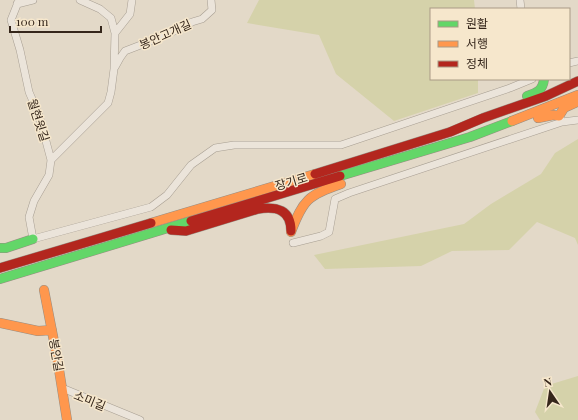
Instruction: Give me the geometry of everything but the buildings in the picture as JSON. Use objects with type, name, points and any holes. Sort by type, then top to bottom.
[{"type":"main road","points":[[483,118],[487,110],[539,92],[543,87],[544,80]]},
{"type":"main road","points":[[548,80],[554,85],[566,80]]},
{"type":"main road","name":"장기로","points":[[0,268],[411,145],[546,96],[578,81]]},
{"type":"main road","name":"장기로","points":[[0,279],[164,228],[470,137],[578,95]]},
{"type":"main road","points":[[470,137],[488,136],[543,116],[553,115],[560,119],[564,108],[578,102]]},
{"type":"main road","points":[[164,228],[186,231],[258,210],[271,208],[286,214],[290,219],[291,232],[300,209],[310,196],[326,189],[415,161],[430,148]]},
{"type":"main road","points":[[2,247],[33,239]]},
{"type":"main road","name":"봉안길","points":[[44,290],[67,420]]},
{"type":"main road","points":[[0,324],[38,331],[52,330]]},
{"type":"street","points":[[18,2],[34,0]]},
{"type":"street","points":[[80,0],[100,9],[111,18],[115,33]]},
{"type":"street","points":[[115,33],[130,14],[132,0]]},
{"type":"street","name":"봉안고개길","points":[[114,69],[125,51],[164,36],[186,24],[202,19],[212,10],[211,0]]},
{"type":"street","name":"월현윗길","points":[[18,2],[11,20],[30,92],[39,115],[52,160]]},
{"type":"street","name":"봉안고개길","points":[[52,160],[108,103],[114,69],[115,33]]},
{"type":"street","points":[[52,160],[49,176],[34,201],[29,217],[33,239],[151,207],[168,194],[191,164],[215,148],[234,145],[341,145],[530,80]]},
{"type":"street","points":[[292,243],[321,236],[329,232],[335,199],[560,119],[578,120]]},
{"type":"street","name":"소미길","points":[[62,388],[140,420]]},
{"type":"shaded area","points":[[259,0],[474,0],[475,8],[430,8],[430,80],[478,80],[478,93],[394,121],[336,74],[319,35],[247,23]]},
{"type":"shaded area","points":[[578,139],[578,245],[575,238],[537,222],[509,250],[452,251],[421,266],[325,269],[314,255],[464,224],[491,204],[541,174],[555,153]]},
{"type":"shaded area","points":[[578,376],[578,420],[540,420],[535,412],[545,386]]},
{"type":"traffic: fast","points":[[527,96],[534,94],[539,90],[544,80]]},
{"type":"traffic: fast","points":[[340,176],[470,137],[512,121]]},
{"type":"traffic: fast","points":[[0,279],[191,221]]},
{"type":"traffic: fast","points":[[0,248],[6,248],[33,239]]},
{"type":"traffic: slow","points":[[512,121],[578,95]]},
{"type":"traffic: slow","points":[[538,118],[553,115],[559,116],[564,108],[575,103]]},
{"type":"traffic: slow","points":[[151,223],[315,174]]},
{"type":"traffic: slow","points":[[291,232],[299,213],[308,200],[321,192],[341,184]]},
{"type":"traffic: slow","points":[[44,290],[67,420]]},
{"type":"traffic: slow","points":[[0,323],[38,331],[52,330]]},
{"type":"traffic: jam","points":[[315,174],[450,132],[483,118],[546,96],[578,81]]},
{"type":"traffic: jam","points":[[191,221],[340,176]]},
{"type":"traffic: jam","points":[[171,230],[186,231],[258,209],[271,208],[277,209],[286,214],[289,218],[291,231]]},
{"type":"traffic: jam","points":[[0,268],[151,223]]}]
